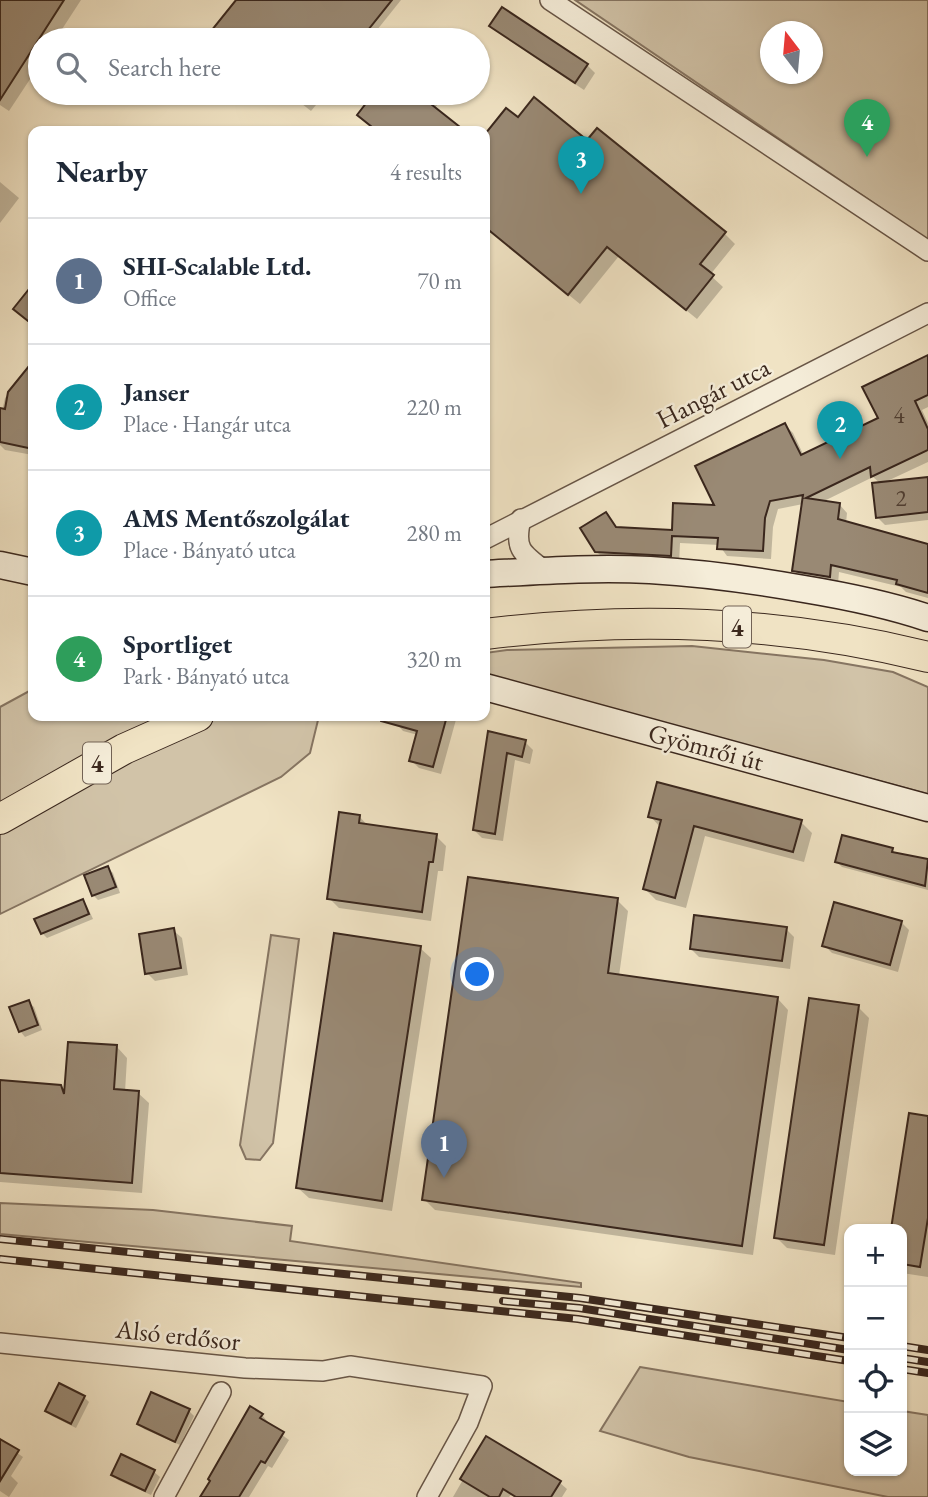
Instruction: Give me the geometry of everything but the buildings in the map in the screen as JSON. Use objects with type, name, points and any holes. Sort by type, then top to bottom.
[{"type":"main road","name":"4","points":[[490,635],[596,624],[727,626],[819,635],[928,657]]},
{"type":"main road","name":"4","points":[[0,819],[124,749],[187,721]]},
{"type":"street","points":[[550,0],[928,251]]},
{"type":"street","name":"Hangár utca","points":[[490,536],[928,313]]},
{"type":"street","points":[[521,519],[518,535],[521,550],[544,570]]},
{"type":"street","points":[[0,565],[28,571]]},
{"type":"street","points":[[490,574],[544,570],[651,570],[758,581],[866,600],[928,618]]},
{"type":"street","name":"Gyömrői út","points":[[490,688],[928,808]]},
{"type":"street","name":"Alsó erdősor","points":[[0,1343],[245,1368],[323,1371],[350,1366],[482,1386],[468,1423],[427,1497]]},
{"type":"street","points":[[164,1497],[221,1392]]},
{"type":"shaded area","points":[[575,0],[928,0],[928,240]]},
{"type":"shaded area","points":[[692,646],[824,660],[893,672],[928,687],[928,794],[490,676],[490,652]]},
{"type":"shaded area","points":[[28,692],[28,721],[318,721],[310,753],[281,777],[0,914],[0,707]]},
{"type":"shaded area","points":[[271,935],[299,939],[273,1143],[260,1160],[246,1159],[240,1145]]},
{"type":"shaded area","points":[[0,1203],[153,1210],[292,1226],[290,1241],[581,1283],[581,1287],[0,1234]]},
{"type":"shaded area","points":[[640,1367],[844,1401],[844,1476],[907,1476],[907,1412],[928,1415],[928,1497],[888,1497],[689,1457],[600,1431]]},
{"type":"railway","points":[[0,1239],[580,1298],[844,1337]]},
{"type":"railway","points":[[0,1259],[578,1319],[844,1360]]},
{"type":"railway","points":[[503,1301],[579,1308],[844,1349]]},
{"type":"railway","points":[[907,1347],[928,1350]]},
{"type":"railway","points":[[907,1359],[928,1362]]},
{"type":"railway","points":[[907,1370],[928,1373]]},
{"type":"place","name":"Sportliget","points":[[867,157]]},
{"type":"place","name":"AMS Mentőszolgálat","points":[[581,194]]},
{"type":"place","name":"Janser","points":[[840,459]]},
{"type":"place","name":"SHI-Scalable Ltd.","points":[[444,1178]]}]
